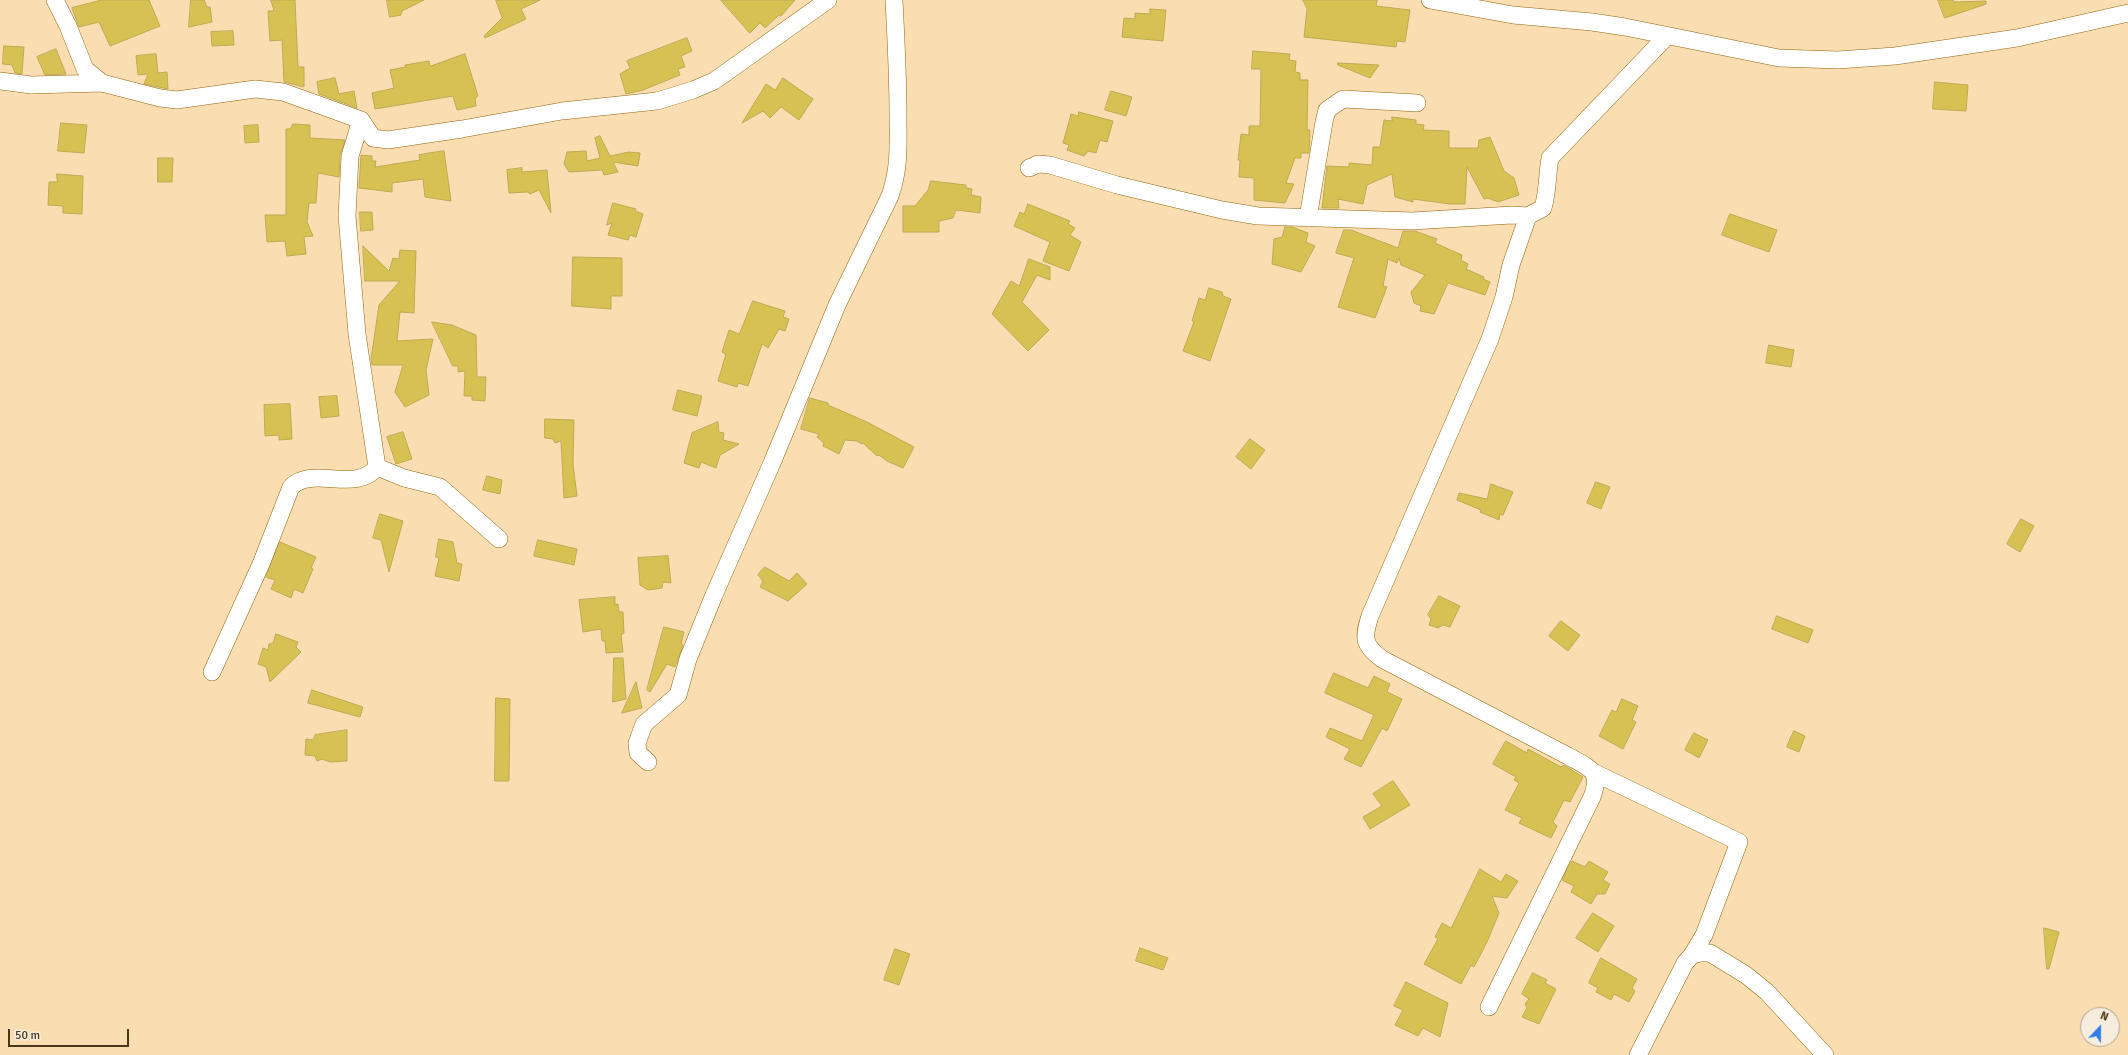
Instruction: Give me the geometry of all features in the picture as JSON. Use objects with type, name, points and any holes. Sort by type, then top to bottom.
[{"type":"street","points":[[55,0],[68,26],[85,69],[102,83]]},
{"type":"street","points":[[648,762],[638,753],[637,743],[644,724],[678,696],[688,659],[714,595],[772,463],[837,305],[890,196],[895,182],[898,159],[898,66],[894,0]]},
{"type":"street","points":[[1430,0],[1513,15],[1592,22],[1779,58],[1838,60],[1895,56],[2018,38],[2128,13]]},
{"type":"street","points":[[0,81],[31,85],[102,83],[160,98],[177,100],[255,89],[268,89],[283,92],[361,120],[373,138],[388,140],[462,129],[562,111],[657,101],[693,90],[714,81],[817,2]]},
{"type":"street","points":[[1029,168],[1038,164],[1050,165],[1117,185],[1222,210],[1258,216],[1412,221],[1512,215],[1528,216],[1543,208],[1548,191],[1547,173],[1550,158],[1667,36]]},
{"type":"street","points":[[1308,218],[1327,110],[1344,99],[1417,103]]},
{"type":"street","points":[[212,672],[261,564],[291,487],[295,482],[304,480],[355,479],[372,473],[377,467],[358,334],[347,216],[350,156],[361,120]]},
{"type":"street","points":[[1528,216],[1511,265],[1504,297],[1490,339],[1370,616],[1365,633],[1366,642],[1373,652],[1382,659],[1568,756],[1594,773],[1739,842],[1704,935],[1692,955],[1685,963],[1638,1055]]},
{"type":"street","points":[[377,467],[404,478],[440,487],[499,539]]},
{"type":"street","points":[[1489,1007],[1592,796],[1596,786],[1594,773]]},
{"type":"street","points":[[1692,955],[1700,952],[1710,954],[1758,983],[1825,1055]]},
{"type":"building","points":[[102,0],[149,0],[160,26],[110,46],[99,22],[79,27],[72,8]]},
{"type":"building","points":[[191,0],[204,0],[207,7],[210,7],[212,22],[189,27]]},
{"type":"building","points":[[271,0],[295,0],[298,67],[304,67],[304,87],[284,82],[282,40],[270,41],[268,11],[274,11]]},
{"type":"building","points":[[387,0],[424,0],[402,11],[401,15],[390,17]]},
{"type":"building","points":[[496,0],[540,0],[521,9],[526,19],[485,38],[484,36],[502,18]]},
{"type":"building","points":[[721,0],[795,0],[781,16],[779,15],[765,28],[760,23],[750,33]]},
{"type":"building","points":[[1303,0],[1377,0],[1376,6],[1410,10],[1405,42],[1397,41],[1396,47],[1304,37],[1307,9]]},
{"type":"building","points":[[1938,0],[1953,0],[1954,2],[1986,1],[1986,4],[1945,18]]},
{"type":"building","points":[[1150,9],[1166,10],[1163,41],[1122,37],[1124,18],[1135,19],[1135,13],[1150,14]]},
{"type":"building","points":[[233,31],[234,45],[212,46],[211,32]]},
{"type":"building","points":[[687,38],[692,51],[681,56],[685,67],[678,69],[680,75],[643,90],[626,94],[620,74],[630,68],[627,61]]},
{"type":"building","points":[[4,46],[24,47],[22,74],[15,73],[12,65],[3,64]]},
{"type":"building","points":[[56,49],[66,74],[45,75],[37,57]]},
{"type":"building","points":[[1253,51],[1290,54],[1289,60],[1296,61],[1295,72],[1300,73],[1300,80],[1308,80],[1307,130],[1310,130],[1309,153],[1301,153],[1301,158],[1295,158],[1286,183],[1294,184],[1285,203],[1254,200],[1254,178],[1239,177],[1240,160],[1238,160],[1241,134],[1249,135],[1249,126],[1260,126],[1261,69],[1252,69]]},
{"type":"building","points":[[156,54],[158,73],[167,72],[168,89],[144,84],[148,74],[138,75],[136,56]]},
{"type":"building","points":[[465,54],[478,96],[475,99],[476,106],[457,110],[453,96],[375,109],[372,93],[394,88],[390,70],[405,67],[405,65],[429,61],[430,66]]},
{"type":"building","points":[[1338,63],[1379,65],[1370,78],[1338,65]]},
{"type":"building","points":[[335,78],[339,94],[354,91],[357,108],[319,94],[317,82]]},
{"type":"building","points":[[783,78],[813,99],[799,120],[781,107],[770,118],[763,111],[742,123],[766,84],[775,90]]},
{"type":"building","points":[[1935,82],[1968,85],[1966,111],[1933,109]]},
{"type":"building","points":[[1111,91],[1132,97],[1126,116],[1105,110]]},
{"type":"building","points":[[1079,112],[1113,121],[1107,142],[1100,140],[1096,153],[1088,151],[1084,156],[1067,150],[1069,145],[1063,143],[1071,114],[1078,116]]},
{"type":"building","points":[[1392,117],[1416,120],[1416,124],[1424,125],[1423,130],[1449,131],[1449,148],[1478,148],[1479,140],[1490,137],[1504,171],[1514,178],[1519,195],[1498,202],[1488,198],[1484,199],[1467,167],[1465,204],[1450,204],[1413,199],[1413,202],[1395,197],[1392,174],[1367,185],[1363,204],[1338,199],[1339,208],[1322,208],[1327,166],[1349,167],[1349,163],[1372,165],[1373,147],[1380,147],[1384,120],[1392,121]]},
{"type":"building","points":[[61,123],[87,125],[84,153],[58,151]]},
{"type":"building","points":[[293,124],[310,125],[310,138],[345,140],[340,155],[339,177],[318,173],[316,203],[309,203],[307,222],[313,236],[304,237],[306,254],[287,256],[285,241],[267,242],[265,215],[286,215],[286,129],[290,129]]},
{"type":"building","points":[[258,125],[259,142],[245,143],[244,126]]},
{"type":"building","points":[[600,136],[610,156],[629,152],[640,153],[638,166],[613,162],[618,172],[604,175],[602,170],[569,172],[564,164],[567,152],[586,151],[587,161],[600,158],[595,138]]},
{"type":"building","points":[[444,151],[451,201],[425,197],[423,179],[392,183],[392,192],[359,188],[361,155],[372,156],[372,161],[376,161],[375,167],[420,160],[419,155]]},
{"type":"building","points":[[158,158],[173,158],[172,182],[158,182]]},
{"type":"building","points":[[522,168],[522,172],[547,170],[551,213],[539,190],[530,194],[528,192],[509,193],[507,170]]},
{"type":"building","points":[[57,174],[83,176],[82,214],[63,213],[63,206],[48,205],[49,182],[57,182]]},
{"type":"building","points":[[931,181],[966,185],[966,188],[972,189],[971,195],[981,197],[980,213],[956,210],[953,218],[939,221],[939,232],[903,232],[903,206],[915,206],[928,190]]},
{"type":"building","points":[[613,203],[636,209],[635,211],[643,214],[636,237],[630,235],[628,240],[608,235],[612,223],[607,225]]},
{"type":"building","points":[[1028,204],[1070,221],[1068,224],[1075,228],[1070,235],[1081,242],[1069,271],[1043,261],[1050,242],[1014,226],[1020,212],[1024,214]]},
{"type":"building","points":[[360,212],[372,212],[373,230],[361,231]]},
{"type":"building","points":[[1730,214],[1777,230],[1769,252],[1722,235]]},
{"type":"building","points":[[1285,227],[1292,227],[1308,233],[1306,242],[1315,246],[1301,272],[1272,264],[1274,239],[1282,237]]},
{"type":"building","points":[[1344,230],[1351,230],[1398,248],[1403,231],[1415,231],[1437,239],[1435,243],[1462,255],[1461,260],[1468,264],[1466,269],[1484,277],[1483,279],[1490,282],[1485,295],[1448,283],[1434,314],[1420,311],[1421,306],[1414,303],[1411,292],[1425,275],[1401,265],[1399,258],[1397,263],[1388,259],[1383,286],[1387,287],[1375,318],[1338,307],[1354,258],[1336,253]]},
{"type":"building","points":[[363,246],[389,271],[393,258],[399,259],[400,250],[416,251],[414,313],[400,312],[397,341],[433,339],[426,370],[429,395],[405,407],[395,392],[403,365],[372,365],[371,359],[379,305],[400,281],[365,281]]},
{"type":"building","points":[[573,257],[622,258],[622,296],[611,296],[611,309],[572,306]]},
{"type":"building","points":[[1029,259],[1050,267],[1050,280],[1037,275],[1022,302],[1049,330],[1028,351],[992,314],[1011,281],[1019,286]]},
{"type":"building","points":[[1209,288],[1222,292],[1223,296],[1231,299],[1210,361],[1183,351],[1194,322],[1192,321],[1199,298],[1205,300]]},
{"type":"building","points":[[753,301],[785,311],[783,317],[789,319],[785,331],[779,329],[768,348],[762,344],[748,386],[738,383],[737,387],[718,381],[726,354],[722,352],[729,330],[739,334]]},
{"type":"building","points":[[432,322],[452,325],[476,335],[477,377],[486,377],[485,401],[472,400],[472,396],[464,396],[465,371],[458,372],[458,366],[453,366]]},
{"type":"building","points":[[1769,345],[1794,350],[1791,367],[1766,363]]},
{"type":"building","points":[[678,390],[702,396],[697,416],[673,410]]},
{"type":"building","points":[[337,396],[339,416],[321,418],[319,397]]},
{"type":"building","points":[[810,398],[828,403],[828,405],[867,422],[914,447],[903,468],[887,461],[879,455],[877,456],[863,443],[862,444],[857,441],[845,440],[839,454],[823,446],[824,443],[817,437],[819,434],[801,429]]},
{"type":"building","points":[[290,404],[292,439],[279,440],[279,435],[265,436],[264,405]]},
{"type":"building","points":[[545,419],[574,420],[573,464],[577,496],[564,498],[561,441],[555,443],[553,439],[545,438]]},
{"type":"building","points":[[718,422],[719,432],[724,433],[723,440],[739,444],[720,455],[716,468],[701,462],[699,468],[684,463],[692,433]]},
{"type":"building","points":[[403,432],[412,459],[396,464],[387,437]]},
{"type":"building","points":[[1250,439],[1265,450],[1251,469],[1236,457]]},
{"type":"building","points":[[487,476],[502,480],[500,494],[483,490]]},
{"type":"building","points":[[1596,482],[1610,487],[1601,509],[1587,503]]},
{"type":"building","points":[[1491,484],[1513,492],[1503,515],[1500,514],[1499,520],[1480,512],[1481,510],[1457,500],[1459,493],[1487,499]]},
{"type":"building","points":[[380,514],[403,521],[389,572],[381,540],[373,538]]},
{"type":"building","points":[[2021,519],[2034,526],[2020,552],[2007,544]]},
{"type":"building","points":[[439,539],[453,542],[457,563],[462,564],[459,581],[435,576],[439,558],[436,557]]},
{"type":"building","points":[[538,540],[577,549],[574,565],[534,556]]},
{"type":"building","points":[[280,542],[316,557],[311,568],[313,569],[303,593],[294,589],[291,598],[271,589],[275,580],[266,577]]},
{"type":"building","points":[[668,556],[671,583],[663,582],[662,588],[648,590],[640,585],[638,558]]},
{"type":"building","points":[[765,567],[789,581],[797,573],[807,584],[788,601],[760,587],[763,581],[758,575]]},
{"type":"building","points":[[1439,596],[1460,606],[1450,627],[1443,625],[1438,628],[1429,625],[1431,619],[1428,615]]},
{"type":"building","points":[[615,597],[615,605],[618,604],[619,612],[623,612],[624,633],[621,635],[623,652],[606,653],[605,641],[602,641],[601,629],[583,632],[579,600]]},
{"type":"building","points":[[1777,616],[1813,630],[1808,643],[1772,629]]},
{"type":"building","points":[[1561,621],[1580,635],[1568,651],[1549,636]]},
{"type":"building","points":[[664,627],[684,632],[681,644],[683,645],[675,667],[667,664],[650,692],[647,690]]},
{"type":"building","points":[[276,634],[298,642],[296,647],[301,652],[270,682],[266,667],[258,664],[263,648],[268,650],[269,644],[273,643]]},
{"type":"building","points":[[614,658],[623,658],[626,699],[613,702]]},
{"type":"building","points":[[1334,673],[1368,688],[1374,676],[1390,684],[1387,692],[1402,699],[1387,731],[1382,728],[1361,767],[1344,759],[1350,749],[1326,737],[1330,728],[1362,741],[1374,715],[1325,693]]},
{"type":"building","points":[[636,682],[642,708],[622,713]]},
{"type":"building","points":[[312,690],[363,707],[360,717],[308,703]]},
{"type":"building","points":[[496,698],[510,699],[509,781],[495,781]]},
{"type":"building","points":[[1622,699],[1638,706],[1632,720],[1636,722],[1623,749],[1599,736],[1612,710],[1616,712]]},
{"type":"building","points":[[347,730],[347,761],[330,762],[322,759],[317,761],[315,756],[305,755],[306,739],[313,740],[315,735]]},
{"type":"building","points":[[1794,731],[1805,736],[1799,752],[1787,747]]},
{"type":"building","points":[[1694,733],[1708,740],[1699,758],[1685,750]]},
{"type":"building","points":[[1506,741],[1527,753],[1528,749],[1561,767],[1564,765],[1583,777],[1570,802],[1564,800],[1553,822],[1557,826],[1551,838],[1519,823],[1522,818],[1505,810],[1519,783],[1514,780],[1516,777],[1493,764]]},
{"type":"building","points":[[1393,781],[1410,805],[1370,829],[1363,817],[1382,806],[1373,794]]},
{"type":"building","points":[[1572,861],[1585,867],[1589,861],[1608,872],[1603,880],[1610,884],[1605,894],[1597,894],[1591,904],[1571,892],[1574,886],[1562,880]]},
{"type":"building","points":[[1480,869],[1501,882],[1506,874],[1518,881],[1507,898],[1492,896],[1499,913],[1487,942],[1474,967],[1471,965],[1461,984],[1424,964],[1438,939],[1435,937],[1442,923],[1451,928]]},
{"type":"building","points":[[1593,913],[1614,926],[1598,952],[1576,938]]},
{"type":"building","points":[[2044,928],[2059,932],[2049,969],[2047,969]]},
{"type":"building","points":[[1140,948],[1168,958],[1163,970],[1136,961]]},
{"type":"building","points":[[895,949],[910,954],[899,985],[884,980]]},
{"type":"building","points":[[1601,958],[1637,979],[1632,988],[1635,991],[1629,1002],[1614,994],[1611,1000],[1596,992],[1598,988],[1589,983]]},
{"type":"building","points":[[1533,973],[1547,980],[1545,983],[1556,989],[1539,1024],[1522,1017],[1527,1008],[1525,1004],[1529,999],[1522,994]]},
{"type":"building","points":[[1406,982],[1448,1003],[1440,1037],[1423,1028],[1418,1036],[1395,1025],[1403,1010],[1394,1006]]}]
